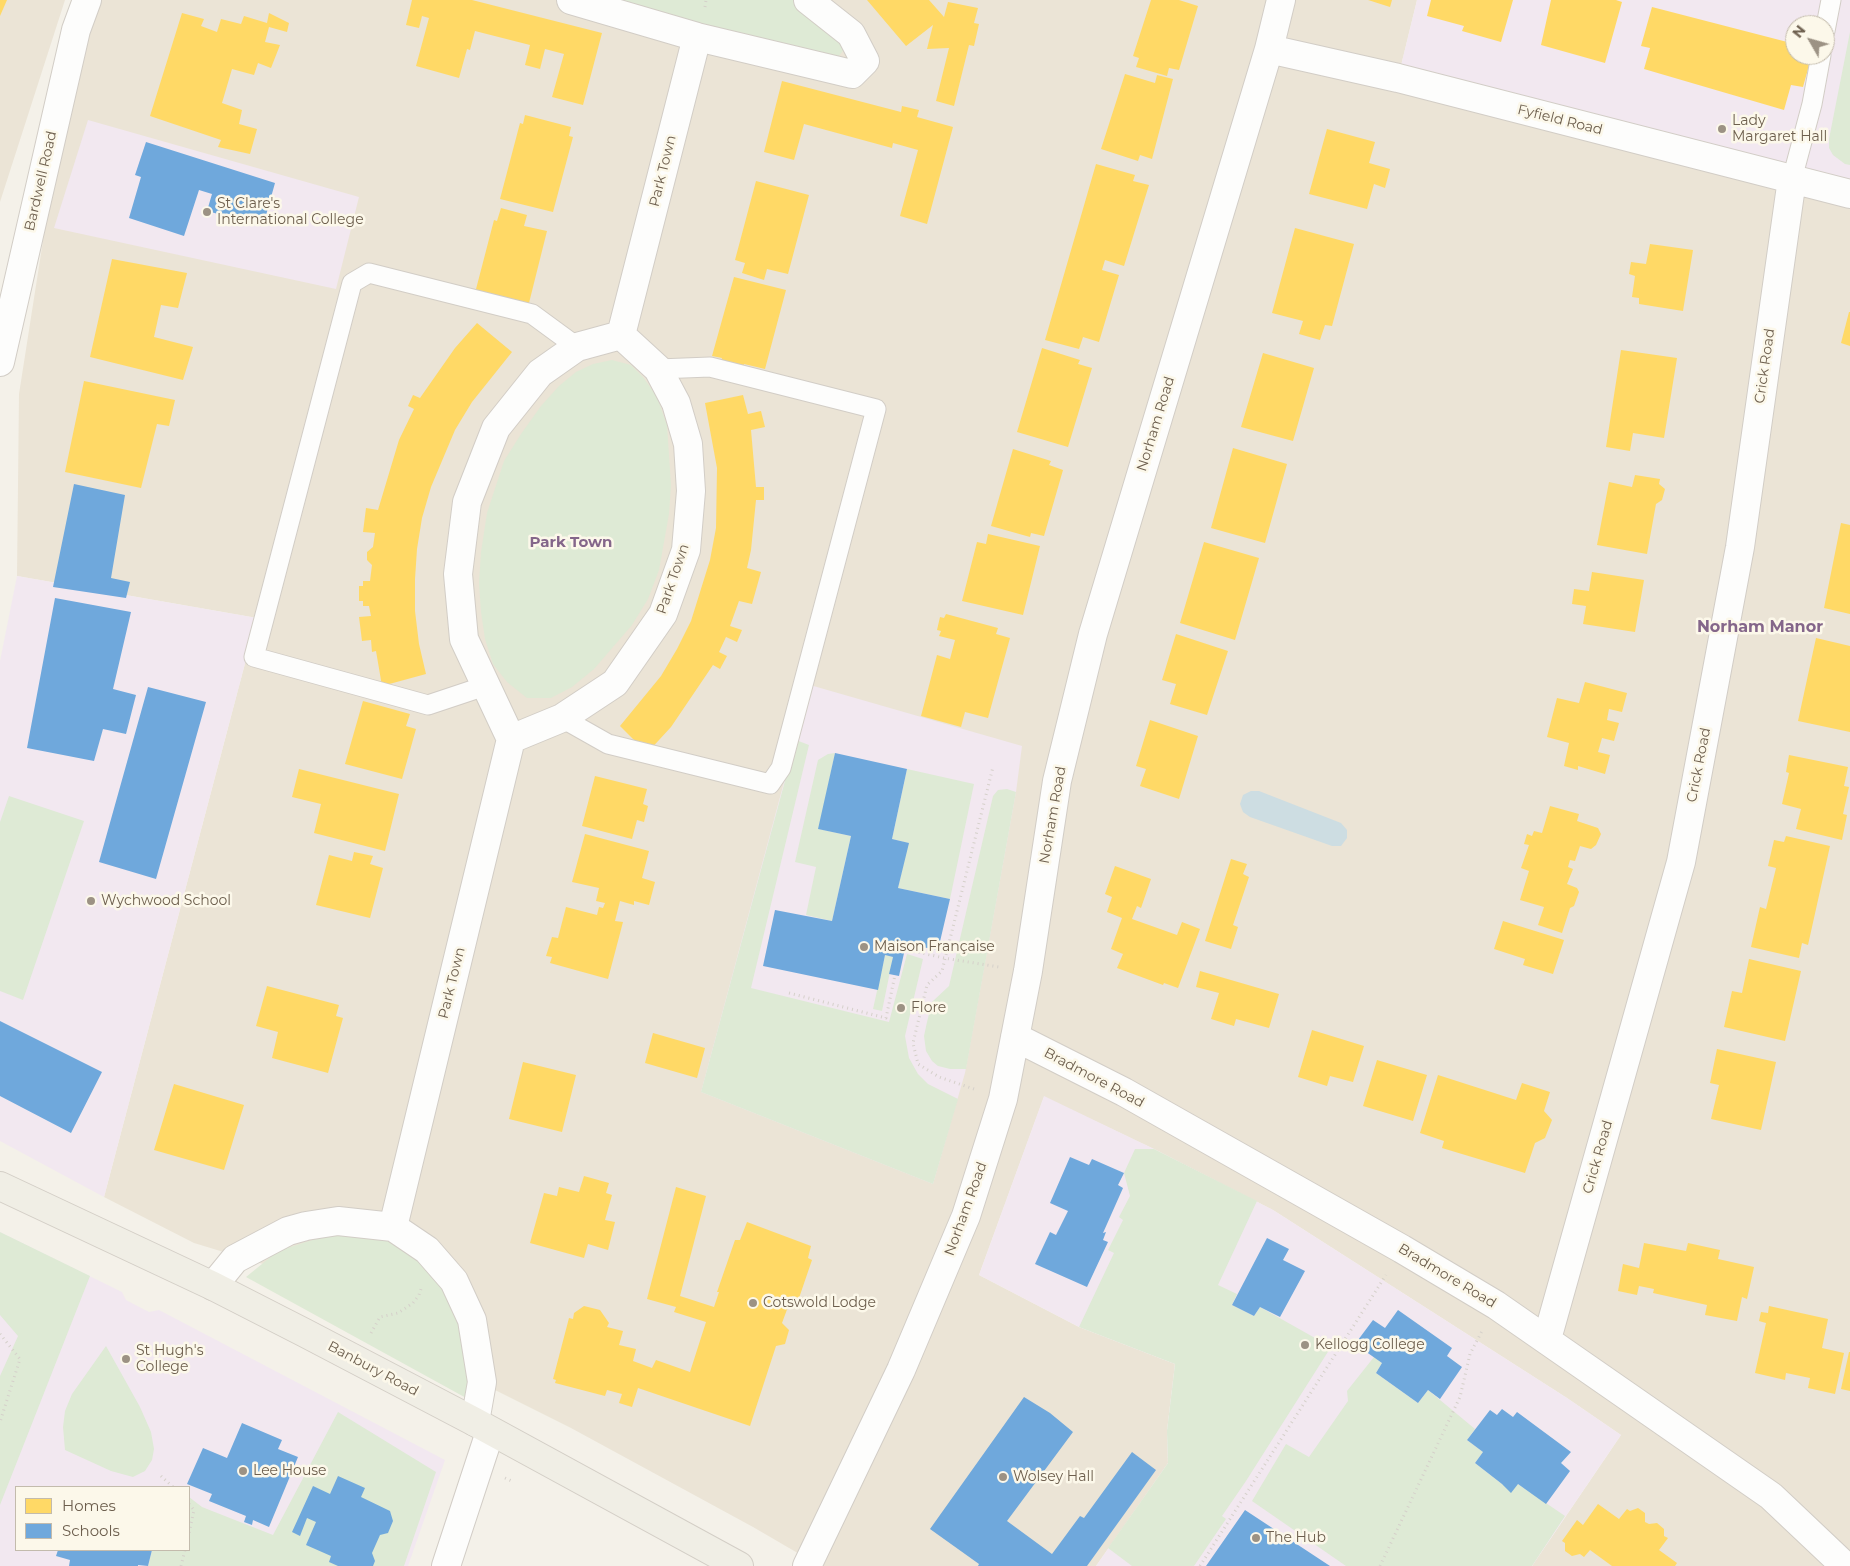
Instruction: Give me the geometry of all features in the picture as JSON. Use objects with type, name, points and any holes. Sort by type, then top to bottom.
[{"type":"main road","name":"Banbury Road","points":[[0,1186],[213,1286],[483,1427],[739,1566]]},
{"type":"street","name":"Bardwell Road","points":[[0,362],[76,30],[86,0]]},
{"type":"street","points":[[571,0],[697,37],[852,74],[865,61],[851,34],[808,0]]},
{"type":"street","name":"Norham Road","points":[[806,1566],[901,1370],[966,1216],[1003,1099],[1028,971],[1057,781],[1093,634],[1281,0]]},
{"type":"street","name":"Park Town","points":[[393,1227],[511,739],[562,718],[615,684],[664,614],[686,550],[691,491],[688,444],[676,403],[658,369],[621,335],[697,37]]},
{"type":"street","name":"Fyfield Road","points":[[1268,49],[1398,78],[1850,194]]},
{"type":"street","name":"Crick Road","points":[[1547,1339],[1681,862],[1740,547],[1792,179]]},
{"type":"street","points":[[511,739],[464,639],[458,574],[467,502],[496,428],[540,373],[577,347],[621,335]]},
{"type":"street","name":"Bradmore Road","points":[[1015,1037],[1124,1092],[1402,1249],[1496,1305],[1771,1496],[1845,1566]]},
{"type":"street","points":[[213,1286],[235,1259],[288,1231],[338,1221],[393,1227],[427,1250],[454,1281],[472,1320],[482,1382],[483,1427],[446,1566]]},
{"type":"lane","points":[[1828,15],[1830,0]]},
{"type":"lane","points":[[1792,179],[1812,104],[1819,65]]},
{"type":"lane","points":[[485,686],[428,704],[254,657],[352,283],[369,273],[532,314],[577,347]]},
{"type":"lane","points":[[562,718],[608,744],[770,784],[781,768],[876,409],[710,367],[658,369]]},
{"type":"path","points":[[993,767],[942,971],[927,985],[913,1043],[918,1064],[939,1077],[1003,1099]]},
{"type":"path","points":[[904,949],[944,958],[1028,971]]},
{"type":"path","points":[[789,993],[886,1018],[895,975]]},
{"type":"path","points":[[1200,1566],[1402,1249]]},
{"type":"path","points":[[356,1360],[380,1317],[398,1313],[413,1303],[419,1295],[427,1250]]},
{"type":"path","points":[[1380,1566],[1460,1398],[1470,1354],[1496,1305]]},
{"type":"path","points":[[0,1334],[20,1359],[0,1422]]},
{"type":"path","points":[[162,1476],[171,1486]]},
{"type":"path","points":[[190,1505],[194,1510],[190,1528]]},
{"type":"path","points":[[181,1566],[185,1551]]},
{"type":"shaded area","points":[[0,0],[65,0],[0,202]]},
{"type":"shaded area","points":[[87,0],[1417,0],[1398,78],[1850,194],[1850,1566],[1532,1566],[1621,1435],[1567,1398],[1273,1210],[1154,1149],[1044,1097],[979,1275],[1079,1327],[1175,1364],[1167,1431],[1168,1463],[1096,1566],[820,1566],[753,1527],[571,1428],[451,1368],[273,1267],[194,1243],[104,1197],[257,618],[17,576],[19,394],[76,30]]},
{"type":"shaded area","name":"Lady Margaret Hall","points":[[1417,0],[1850,0],[1850,194],[1398,78]]},
{"type":"shaded area","name":"St Clare's International College","points":[[88,120],[359,197],[336,289],[54,228]]},
{"type":"shaded area","name":"Wychwood School","points":[[17,576],[257,618],[104,1197],[0,1141],[0,661]]},
{"type":"shaded area","name":"Maison Française","points":[[810,685],[1022,746],[1016,792],[965,1073],[933,1184],[701,1092]]},
{"type":"shaded area","points":[[1251,791],[1259,791],[1341,823],[1347,830],[1347,838],[1341,846],[1332,846],[1250,817],[1243,812],[1240,804],[1243,795]]},
{"type":"shaded area","name":"Kellogg College","points":[[1044,1096],[1154,1149],[1273,1210],[1567,1398],[1621,1435],[1532,1566],[1096,1566],[1168,1463],[1167,1431],[1175,1364],[1079,1327],[979,1275]]},
{"type":"shaded area","name":"St Hugh's College","points":[[0,1232],[122,1292],[126,1300],[149,1312],[159,1310],[445,1460],[408,1566],[0,1566]]},
{"type":"green space","points":[[595,0],[796,0],[846,47],[834,62]]},
{"type":"green space","points":[[1850,32],[1850,165],[1845,164],[1833,155],[1829,148],[1829,139]]},
{"type":"green space","points":[[612,360],[631,365],[643,377],[657,397],[667,425],[671,485],[669,514],[659,570],[648,599],[632,625],[594,669],[572,687],[551,698],[527,698],[507,682],[493,664],[485,639],[479,583],[481,552],[487,513],[504,461],[541,406],[559,386],[576,372],[593,364]]},
{"type":"green space","points":[[796,740],[809,745],[751,988],[889,1022],[907,954],[923,959],[905,1036],[909,1058],[918,1074],[928,1084],[958,1099],[933,1184],[701,1092]]},
{"type":"green space","points":[[835,753],[819,829],[851,836],[832,921],[806,915],[816,867],[795,862],[818,760],[828,754]]},
{"type":"green space","points":[[907,769],[974,784],[950,899],[898,888],[908,843],[892,839]]},
{"type":"green space","points":[[1007,789],[1016,792],[966,1069],[950,1069],[938,1066],[932,1061],[926,1051],[924,1036],[932,1002],[949,986],[993,796],[998,790]]},
{"type":"green space","points":[[9,796],[84,821],[23,1000],[0,991],[0,822]]},
{"type":"green space","points":[[885,955],[893,957],[882,1011],[873,1009]]},
{"type":"green space","points":[[1135,1149],[1154,1149],[1257,1201],[1218,1285],[1237,1294],[1232,1305],[1254,1316],[1260,1307],[1331,1347],[1222,1516],[1226,1519],[1194,1566],[1132,1566],[1108,1548],[1168,1463],[1167,1431],[1175,1364],[1079,1327],[1114,1253],[1108,1250],[1123,1220],[1119,1217],[1130,1196],[1124,1173]]},
{"type":"green space","points":[[0,1232],[90,1276],[0,1505],[0,1376],[18,1336],[0,1315]]},
{"type":"green space","points":[[337,1232],[384,1239],[419,1260],[447,1287],[465,1331],[471,1368],[468,1399],[246,1277],[278,1251]]},
{"type":"green space","points":[[106,1346],[140,1407],[151,1432],[154,1449],[152,1460],[145,1471],[133,1477],[111,1471],[65,1450],[63,1427],[65,1411],[72,1394]]},
{"type":"green space","points":[[1374,1357],[1382,1363],[1376,1373],[1418,1403],[1428,1390],[1475,1429],[1467,1440],[1483,1452],[1475,1463],[1502,1484],[1518,1484],[1565,1516],[1532,1566],[1346,1566],[1252,1501],[1286,1444],[1309,1457],[1348,1401],[1347,1391]]},
{"type":"green space","points":[[338,1412],[436,1472],[404,1566],[148,1566],[152,1551],[190,1551],[190,1498],[202,1507],[273,1535]]},
{"type":"building: Homes","points":[[0,0],[7,0],[0,16]]},
{"type":"building: Homes","points":[[412,0],[472,0],[602,33],[583,105],[552,97],[564,54],[545,49],[540,69],[525,65],[530,45],[475,31],[470,50],[467,49],[459,78],[416,66],[429,18],[422,16],[419,28],[406,25]]},
{"type":"building: Homes","points":[[867,0],[929,0],[944,17],[948,2],[978,8],[974,23],[979,24],[974,46],[969,45],[954,106],[936,101],[949,48],[927,49],[933,25],[906,46]]},
{"type":"building: Homes","points":[[1151,0],[1179,0],[1198,6],[1179,70],[1169,68],[1167,76],[1136,67],[1139,58],[1133,56]]},
{"type":"building: Homes","points":[[1368,0],[1392,0],[1390,7]]},
{"type":"building: Homes","points":[[1431,0],[1513,0],[1501,42],[1462,31],[1464,26],[1427,16]]},
{"type":"building: Homes","points":[[1551,0],[1616,0],[1622,2],[1605,63],[1541,45]]},
{"type":"building: Homes","points":[[1652,7],[1785,41],[1785,65],[1809,65],[1803,87],[1791,85],[1784,110],[1644,69],[1650,48],[1641,46]]},
{"type":"building: Homes","points":[[182,13],[204,19],[201,26],[217,32],[221,19],[241,24],[244,16],[267,23],[269,13],[289,23],[287,32],[269,27],[265,42],[280,45],[271,68],[258,63],[254,75],[232,69],[222,103],[242,110],[239,124],[257,129],[250,154],[218,147],[221,140],[150,116]]},
{"type":"building: Homes","points":[[1125,74],[1155,83],[1157,75],[1173,79],[1152,159],[1140,155],[1138,161],[1101,149]]},
{"type":"building: Homes","points":[[782,81],[901,112],[902,106],[919,110],[917,117],[953,127],[927,224],[900,216],[918,150],[893,143],[892,148],[804,124],[794,160],[764,152]]},
{"type":"building: Homes","points":[[525,115],[571,127],[569,136],[573,137],[553,212],[500,199],[520,123],[523,124]]},
{"type":"building: Homes","points":[[1327,129],[1375,142],[1369,163],[1390,169],[1385,188],[1374,184],[1367,209],[1309,194]]},
{"type":"building: Homes","points":[[1096,164],[1135,175],[1133,181],[1149,185],[1124,266],[1105,260],[1102,270],[1119,275],[1099,342],[1083,337],[1079,349],[1045,340]]},
{"type":"building: Homes","points":[[756,181],[809,195],[788,274],[767,269],[764,280],[742,273],[745,263],[735,260]]},
{"type":"building: Homes","points":[[501,208],[527,215],[524,226],[547,231],[528,307],[475,293],[494,220],[497,221]]},
{"type":"building: Homes","points":[[1295,228],[1354,244],[1332,326],[1325,325],[1320,340],[1299,334],[1303,321],[1272,313]]},
{"type":"building: Homes","points":[[1650,244],[1693,250],[1683,311],[1639,304],[1639,298],[1632,297],[1635,276],[1629,274],[1631,262],[1646,264]]},
{"type":"building: Homes","points":[[112,259],[187,273],[178,308],[161,305],[154,337],[193,347],[183,380],[90,357]]},
{"type":"building: Homes","points":[[734,277],[786,290],[765,369],[744,364],[742,374],[719,369],[722,358],[712,356]]},
{"type":"building: Homes","points":[[1850,312],[1850,346],[1841,343]]},
{"type":"building: Homes","points":[[477,323],[512,352],[472,402],[455,430],[431,487],[422,518],[417,549],[415,611],[419,644],[426,674],[382,686],[376,651],[372,652],[371,640],[362,641],[359,617],[371,616],[369,606],[363,606],[363,601],[359,601],[359,586],[363,586],[363,581],[370,581],[372,565],[367,560],[367,552],[373,547],[375,533],[363,532],[366,508],[378,510],[399,440],[414,409],[408,406],[413,395],[420,398],[455,348]]},
{"type":"building: Homes","points":[[1042,348],[1080,360],[1078,364],[1092,368],[1068,447],[1017,432]]},
{"type":"building: Homes","points":[[1621,350],[1677,358],[1664,438],[1633,433],[1630,451],[1606,447]]},
{"type":"building: Homes","points":[[1263,353],[1314,368],[1293,441],[1241,427]]},
{"type":"building: Homes","points":[[84,381],[175,400],[169,426],[157,424],[141,488],[65,472]]},
{"type":"building: Homes","points":[[743,395],[748,414],[761,411],[765,427],[751,430],[756,487],[764,487],[764,500],[756,500],[751,550],[747,568],[761,572],[752,604],[739,601],[730,626],[742,630],[737,642],[726,637],[719,652],[727,656],[720,669],[713,665],[671,727],[647,753],[620,726],[661,676],[691,621],[710,560],[716,528],[717,468],[705,403]]},
{"type":"building: Homes","points":[[1233,448],[1287,464],[1265,543],[1211,528]]},
{"type":"building: Homes","points":[[1013,449],[1051,461],[1049,465],[1063,470],[1044,536],[1031,533],[1030,537],[991,526]]},
{"type":"building: Homes","points":[[1635,475],[1660,479],[1659,484],[1665,489],[1662,500],[1656,504],[1647,554],[1597,545],[1609,482],[1632,487]]},
{"type":"building: Homes","points":[[1841,523],[1850,525],[1850,614],[1824,608]]},
{"type":"building: Homes","points":[[988,534],[1040,546],[1023,615],[962,601],[977,542],[986,544]]},
{"type":"building: Homes","points":[[1204,542],[1259,558],[1235,640],[1180,623]]},
{"type":"building: Homes","points":[[1592,572],[1644,580],[1635,632],[1583,624],[1586,606],[1572,604],[1574,589],[1589,591]]},
{"type":"building: Homes","points":[[946,614],[998,628],[996,634],[1010,638],[988,718],[965,712],[961,727],[921,716],[937,655],[950,659],[955,640],[939,636],[941,631],[937,630],[940,617],[944,618]]},
{"type":"building: Homes","points":[[1176,634],[1228,651],[1207,715],[1170,704],[1176,684],[1162,680]]},
{"type":"building: Homes","points":[[1816,638],[1850,646],[1850,732],[1798,721]]},
{"type":"building: Homes","points":[[1585,682],[1627,693],[1622,712],[1609,709],[1607,720],[1619,723],[1614,741],[1602,738],[1598,752],[1610,755],[1605,774],[1578,766],[1578,770],[1564,766],[1569,743],[1547,737],[1557,698],[1579,703]]},
{"type":"building: Homes","points":[[363,701],[410,714],[406,726],[416,729],[402,779],[345,764]]},
{"type":"building: Homes","points":[[1150,720],[1198,736],[1179,799],[1140,786],[1146,769],[1136,766]]},
{"type":"building: Homes","points":[[1789,755],[1848,767],[1844,786],[1849,787],[1843,814],[1847,815],[1842,840],[1796,829],[1801,809],[1782,804],[1789,773],[1786,772]]},
{"type":"building: Homes","points":[[299,769],[399,794],[385,851],[314,833],[321,804],[292,797]]},
{"type":"building: Homes","points":[[595,776],[647,789],[643,804],[648,806],[644,822],[637,820],[632,839],[582,826]]},
{"type":"building: Homes","points":[[1550,806],[1579,814],[1577,821],[1598,828],[1601,834],[1596,845],[1591,849],[1580,846],[1575,861],[1570,860],[1568,867],[1573,869],[1567,884],[1577,888],[1579,892],[1574,906],[1570,908],[1562,933],[1538,925],[1544,907],[1520,900],[1529,871],[1521,868],[1529,845],[1524,844],[1527,834],[1532,836],[1534,831],[1542,833]]},
{"type":"building: Homes","points":[[585,834],[649,851],[642,878],[655,882],[649,905],[634,901],[634,905],[620,901],[615,921],[623,922],[608,979],[550,963],[552,957],[546,956],[552,937],[558,938],[566,907],[597,915],[599,907],[603,908],[605,903],[596,901],[599,888],[572,882]]},
{"type":"building: Homes","points":[[1786,836],[1830,846],[1808,945],[1802,943],[1799,958],[1751,947],[1760,907],[1766,909],[1776,868],[1768,866],[1774,840],[1784,842]]},
{"type":"building: Homes","points":[[354,852],[373,856],[370,864],[383,868],[370,918],[316,905],[329,855],[352,861]]},
{"type":"building: Homes","points":[[1231,859],[1247,864],[1243,874],[1249,877],[1233,925],[1238,927],[1231,949],[1205,941]]},
{"type":"building: Homes","points":[[1115,866],[1151,879],[1141,908],[1137,906],[1132,919],[1177,935],[1182,922],[1200,929],[1178,988],[1164,983],[1163,985],[1117,968],[1123,954],[1111,949],[1122,918],[1107,912],[1112,897],[1105,894]]},
{"type":"building: Homes","points":[[1503,921],[1564,940],[1553,974],[1523,965],[1525,959],[1494,949]]},
{"type":"building: Homes","points":[[1749,959],[1801,971],[1785,1041],[1724,1027],[1732,991],[1742,993]]},
{"type":"building: Homes","points":[[1200,971],[1279,994],[1269,1028],[1236,1019],[1234,1026],[1211,1019],[1219,993],[1196,987]]},
{"type":"building: Homes","points":[[267,986],[339,1005],[336,1016],[343,1018],[328,1073],[272,1058],[278,1032],[256,1026]]},
{"type":"building: Homes","points":[[1312,1030],[1364,1046],[1353,1082],[1330,1076],[1327,1086],[1298,1077]]},
{"type":"building: Homes","points":[[653,1033],[705,1048],[697,1078],[645,1063]]},
{"type":"building: Homes","points":[[1717,1049],[1776,1062],[1761,1130],[1711,1119],[1719,1085],[1710,1083]]},
{"type":"building: Homes","points":[[1377,1060],[1427,1075],[1413,1121],[1363,1106]]},
{"type":"building: Homes","points":[[523,1062],[576,1075],[562,1132],[509,1119]]},
{"type":"building: Homes","points":[[1438,1075],[1516,1100],[1522,1083],[1550,1092],[1544,1111],[1552,1120],[1545,1138],[1535,1143],[1525,1173],[1442,1148],[1444,1141],[1420,1133]]},
{"type":"building: Homes","points":[[174,1084],[244,1105],[224,1170],[154,1150]]},
{"type":"building: Homes","points":[[584,1176],[609,1183],[606,1193],[612,1195],[605,1220],[615,1222],[608,1250],[588,1244],[584,1258],[530,1243],[544,1193],[557,1196],[559,1187],[579,1192]]},
{"type":"building: Homes","name":"Cotswold Lodge","points":[[676,1187],[706,1196],[680,1296],[714,1307],[719,1292],[717,1292],[735,1240],[740,1240],[747,1222],[811,1246],[808,1258],[812,1260],[799,1298],[792,1296],[782,1323],[789,1330],[785,1344],[776,1346],[750,1426],[638,1388],[632,1407],[619,1403],[622,1394],[607,1390],[605,1396],[555,1383],[556,1380],[553,1379],[569,1318],[573,1319],[574,1313],[584,1306],[600,1310],[609,1323],[607,1327],[623,1331],[619,1345],[636,1349],[633,1361],[652,1368],[656,1360],[690,1372],[706,1322],[674,1312],[676,1307],[647,1299]]},
{"type":"building: Homes","points":[[1644,1243],[1686,1251],[1688,1243],[1720,1250],[1718,1259],[1754,1267],[1747,1299],[1742,1297],[1737,1321],[1705,1315],[1707,1305],[1653,1293],[1654,1289],[1639,1286],[1637,1295],[1618,1291],[1623,1264],[1639,1268]]},
{"type":"building: Homes","points":[[1769,1306],[1828,1319],[1822,1348],[1844,1353],[1835,1394],[1808,1388],[1810,1378],[1786,1373],[1785,1380],[1755,1373],[1766,1323],[1759,1321],[1761,1312],[1768,1313]]},
{"type":"building: Homes","points":[[1850,1352],[1850,1391],[1841,1389]]},
{"type":"building: Homes","points":[[1598,1504],[1619,1519],[1627,1509],[1630,1511],[1638,1508],[1645,1513],[1645,1522],[1649,1524],[1657,1523],[1664,1529],[1664,1536],[1668,1538],[1659,1550],[1677,1563],[1675,1566],[1612,1566],[1590,1550],[1584,1557],[1580,1554],[1572,1556],[1565,1551],[1565,1543],[1562,1541],[1577,1520],[1583,1525]]},
{"type":"building: Schools","points":[[146,142],[275,183],[263,226],[207,211],[212,194],[199,190],[184,236],[129,218],[141,177],[135,175]]},
{"type":"building: Schools","points":[[74,484],[125,495],[111,578],[130,582],[126,598],[53,587]]},
{"type":"building: Schools","points":[[55,598],[131,612],[113,689],[136,695],[126,734],[103,729],[94,761],[27,748]]},
{"type":"building: Schools","points":[[148,687],[206,702],[156,879],[99,862]]},
{"type":"building: Schools","name":"Maison Française","points":[[835,753],[907,769],[892,839],[909,843],[898,888],[950,899],[938,950],[906,944],[899,976],[889,974],[893,957],[885,955],[878,990],[763,966],[775,910],[832,921],[851,836],[818,829]]},
{"type":"building: Schools","points":[[0,1021],[102,1072],[71,1133],[0,1096]]},
{"type":"building: Schools","points":[[1070,1157],[1089,1165],[1092,1159],[1124,1173],[1118,1185],[1123,1188],[1103,1233],[1106,1232],[1103,1240],[1108,1242],[1087,1287],[1035,1264],[1050,1232],[1056,1235],[1068,1211],[1050,1203]]},
{"type":"building: Schools","points":[[1267,1238],[1289,1249],[1283,1260],[1305,1271],[1280,1317],[1260,1307],[1254,1316],[1232,1305]]},
{"type":"building: Schools","points":[[1398,1310],[1452,1348],[1447,1356],[1462,1367],[1440,1399],[1428,1390],[1418,1403],[1376,1373],[1382,1363],[1355,1344],[1373,1320],[1385,1328]]},
{"type":"building: Schools","name":"Wolsey Hall","points":[[1024,1397],[1050,1413],[1073,1432],[1007,1521],[1052,1554],[1080,1516],[1084,1518],[1132,1452],[1156,1470],[1087,1566],[978,1566],[979,1564],[930,1529]]},
{"type":"building: Schools","points":[[1502,1409],[1513,1417],[1517,1412],[1571,1452],[1561,1463],[1570,1471],[1546,1504],[1518,1484],[1511,1493],[1475,1463],[1483,1452],[1467,1440],[1490,1410],[1497,1415]]},
{"type":"building: Schools","name":"Lee House","points":[[242,1423],[282,1440],[278,1449],[298,1457],[269,1527],[253,1520],[252,1525],[244,1522],[246,1516],[209,1501],[212,1494],[187,1484],[203,1448],[227,1458]]},
{"type":"building: Schools","points":[[338,1476],[365,1488],[361,1497],[390,1511],[393,1521],[388,1533],[380,1535],[372,1553],[375,1561],[373,1566],[338,1566],[329,1562],[331,1556],[306,1545],[316,1522],[307,1518],[300,1536],[292,1532],[313,1486],[330,1494]]},
{"type":"building: Schools","name":"The Hub","points":[[1245,1510],[1330,1566],[1206,1566]]},
{"type":"building: Schools","points":[[58,1551],[152,1551],[148,1566],[69,1566],[70,1560],[56,1556]]},
{"type":"place","name":"Lady Margaret Hall","points":[[1722,129]]},
{"type":"place","name":"St Clare's International College","points":[[207,212]]},
{"type":"place","name":"Wychwood School","points":[[91,901]]},
{"type":"place","name":"Maison Française","points":[[864,947]]},
{"type":"place","name":"Flore","points":[[901,1008]]},
{"type":"place","name":"Cotswold Lodge","points":[[753,1303]]},
{"type":"place","name":"Kellogg College","points":[[1305,1345]]},
{"type":"place","name":"St Hugh's College","points":[[126,1359]]},
{"type":"place","name":"Lee House","points":[[243,1471]]},
{"type":"place","name":"Wolsey Hall","points":[[1003,1477]]},
{"type":"place","name":"The Hub","points":[[1256,1538]]},
{"type":"district","name":"Park Town","points":[[571,543]]},
{"type":"district","name":"Norham Manor","points":[[1760,627]]}]
